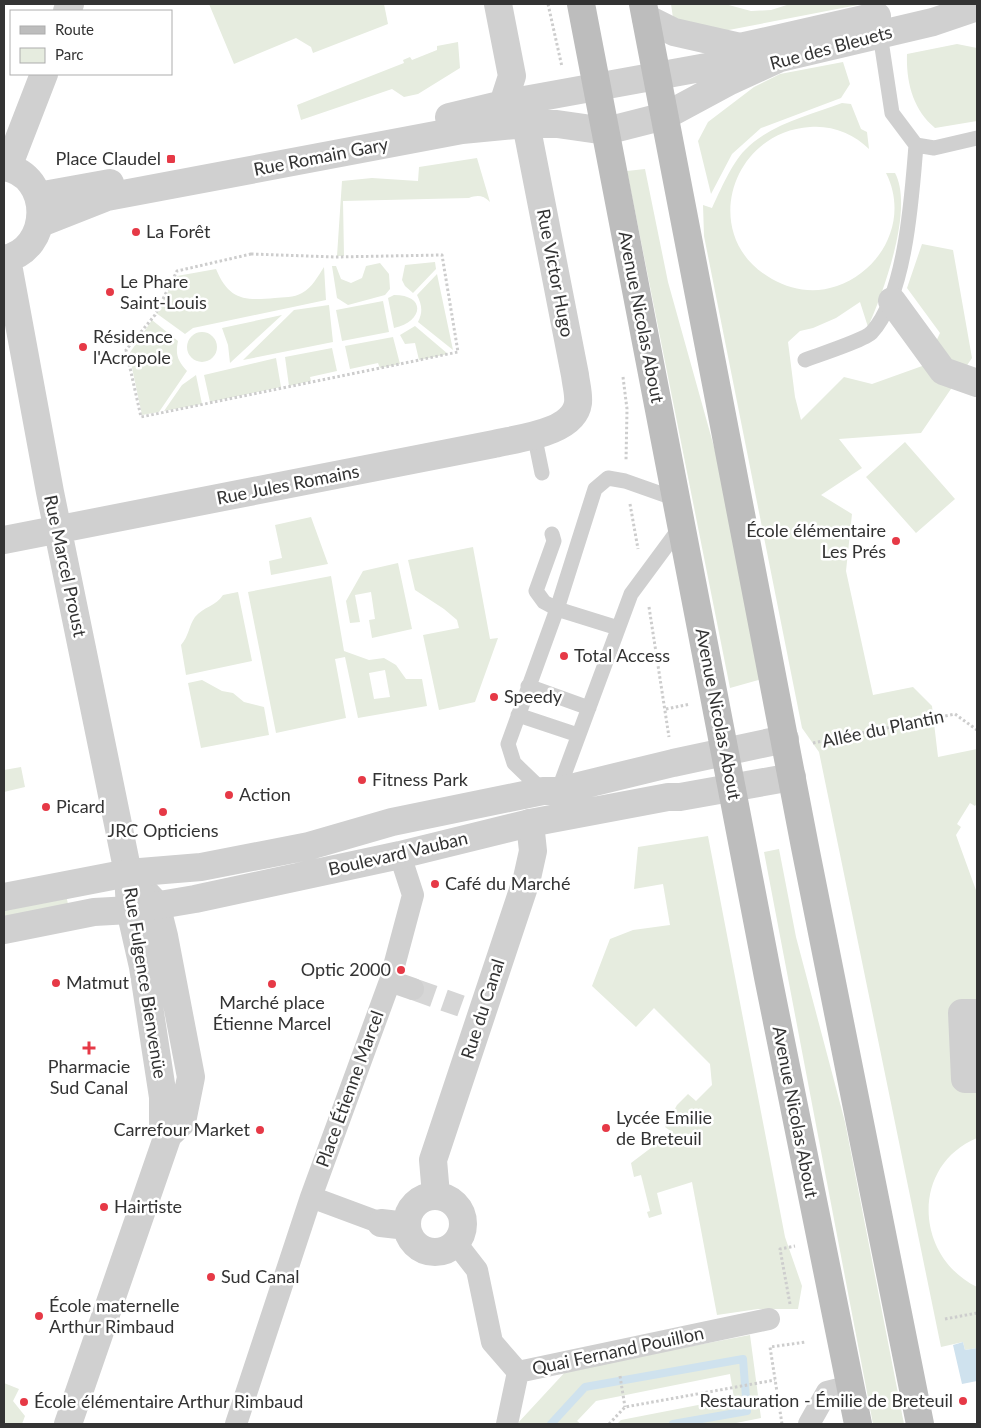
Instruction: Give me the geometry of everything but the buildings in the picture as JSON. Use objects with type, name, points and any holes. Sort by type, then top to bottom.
[{"type":"main road","name":"Avenue Nicolas About","points":[[581,4],[725,752],[858,1424]]},
{"type":"main road","points":[[645,11],[792,777],[920,1424]]},
{"type":"street","points":[[498,4],[512,76],[503,104]]},
{"type":"street","name":"Rue des Bleuets","points":[[597,87],[712,66],[740,47],[932,4]]},
{"type":"street","name":"Rue des Bleuets","points":[[606,131],[665,116],[730,81],[780,58],[933,22],[977,7]]},
{"type":"street","name":"Rue des Bleuets","points":[[645,11],[674,32],[740,47]]},
{"type":"street","points":[[5,259],[19,254],[29,245],[41,223],[41,208],[38,196],[31,183],[21,173],[6,167],[44,75]]},
{"type":"street","name":"Rue Romain Gary","points":[[38,196],[597,87]]},
{"type":"street","name":"Rue Romain Gary","points":[[41,223],[108,198],[462,130],[526,124],[557,124],[606,131]]},
{"type":"street","name":"Rue Victor Hugo","points":[[526,124],[575,375],[578,403],[569,421]]},
{"type":"street","name":"Rue Marcel Proust","points":[[5,259],[128,873]]},
{"type":"street","points":[[892,301],[942,371],[977,383]]},
{"type":"street","name":"Rue Jules Romains","points":[[4,540],[534,434],[569,421]]},
{"type":"street","name":"Boulevard Vauban","points":[[4,897],[128,873],[189,869],[309,846],[392,822],[550,791],[785,740]]},
{"type":"street","name":"Boulevard Vauban","points":[[4,930],[94,912],[195,899],[400,855],[530,823],[668,797],[680,797],[792,777]]},
{"type":"street","name":"Rue du Canal","points":[[436,1195],[433,1160],[471,1011],[527,878],[533,851],[530,823]]},
{"type":"street","name":"Place Étienne Marcel","points":[[236,1424],[311,1197],[390,981],[413,895],[400,855]]},
{"type":"street","name":"Rue Fulgence Bienvenüe","points":[[68,1424],[168,1135],[163,1124],[163,1097],[143,967],[143,907],[128,873]]},
{"type":"street","points":[[390,981],[413,989]]},
{"type":"street","points":[[977,1013],[962,1012],[965,1078],[977,1079]]},
{"type":"street","points":[[311,1197],[394,1225],[426,1250],[442,1251],[456,1243],[463,1228],[462,1212],[452,1200],[436,1195],[420,1199],[394,1225]]},
{"type":"street","points":[[456,1243],[477,1270],[492,1342],[518,1372]]},
{"type":"street","name":"Quai Fernand Pouillon","points":[[507,1424],[518,1372],[769,1319]]},
{"type":"street","points":[[809,1424],[827,1392],[850,1386]]},
{"type":"lane","points":[[880,34],[892,112],[916,144],[934,148],[977,138]]},
{"type":"lane","points":[[805,360],[871,333],[892,301],[911,212],[916,144]]},
{"type":"lane","points":[[534,434],[542,473]]},
{"type":"lane","points":[[608,478],[625,481],[679,512],[643,577],[631,594],[578,735],[550,791],[514,762],[508,744],[558,609],[595,489],[608,478]]},
{"type":"lane","points":[[552,534],[554,541],[536,591],[544,602],[558,609],[618,628]]},
{"type":"lane","points":[[528,686],[589,708]]},
{"type":"lane","points":[[518,715],[578,735]]},
{"type":"path","points":[[548,4],[562,66]]},
{"type":"path","points":[[252,254],[335,257],[442,255],[458,352],[141,417],[126,350],[154,315],[177,271],[252,254]]},
{"type":"path","points":[[622,370],[627,408],[625,481],[666,709],[670,743]]},
{"type":"path","points":[[666,709],[691,704]]},
{"type":"path","name":"Allée du Plantin","points":[[813,743],[955,714],[977,730]]},
{"type":"path","points":[[789,1299],[780,1249],[803,1244]]},
{"type":"path","points":[[945,1319],[977,1313]]},
{"type":"path","points":[[782,1424],[770,1347],[806,1342]]},
{"type":"path","points":[[615,1351],[625,1407]]},
{"type":"path","points":[[609,1424],[625,1407],[728,1390],[775,1380]]},
{"type":"green space","points":[[209,4],[384,4],[388,24],[313,53],[311,47],[296,38],[234,64]]},
{"type":"green space","points":[[671,4],[725,4],[751,11],[771,10],[790,4],[863,4],[708,34],[673,18]]},
{"type":"green space","points":[[458,42],[460,68],[418,94],[404,97],[392,89],[301,120],[297,105],[404,63],[403,60],[410,57],[412,60],[437,50],[437,46]]},
{"type":"green space","points":[[957,44],[977,48],[977,121],[935,128],[921,113],[912,95],[908,75],[907,54]]},
{"type":"green space","points":[[843,62],[850,84],[841,98],[761,128],[732,154],[711,194],[698,141],[708,122],[754,87],[780,74]]},
{"type":"green space","points":[[842,103],[851,104],[861,129],[867,132],[869,149],[850,135],[826,127],[810,127],[782,133],[760,147],[743,166],[733,190],[730,214],[735,239],[749,261],[772,279],[787,286],[803,290],[820,290],[837,286],[867,268],[879,255],[887,240],[893,224],[895,207],[886,173],[895,173],[900,188],[899,228],[889,272],[868,327],[860,302],[836,318],[813,328],[800,331],[788,342],[795,397],[801,420],[844,377],[872,384],[925,365],[940,333],[907,288],[922,244],[953,250],[972,358],[921,433],[839,439],[862,468],[821,495],[852,514],[846,571],[873,695],[913,687],[932,706],[938,757],[977,749],[977,803],[975,806],[970,803],[957,824],[961,827],[956,835],[977,893],[977,1138],[955,1151],[940,1169],[931,1190],[929,1212],[932,1234],[941,1255],[956,1273],[977,1287],[977,1348],[965,1350],[963,1342],[941,1347],[819,752],[802,728],[704,236],[703,205],[712,208],[731,170],[745,150],[766,133],[778,127]]},
{"type":"green space","points":[[477,158],[490,202],[485,198],[477,196],[469,198],[343,201],[344,256],[337,256],[342,181],[372,178],[418,181],[419,167]]},
{"type":"green space","points":[[645,169],[668,282],[721,472],[762,679],[730,688],[627,171]]},
{"type":"green space","points":[[435,262],[436,269],[413,293],[405,286],[402,280],[405,265]]},
{"type":"green space","points":[[380,263],[389,274],[390,289],[385,295],[348,305],[337,298],[332,266],[336,266],[341,279],[351,283],[362,278],[366,266]]},
{"type":"green space","points":[[324,267],[326,300],[193,328],[185,334],[156,313],[177,276],[216,269],[226,287],[232,293],[246,298],[264,299],[299,295],[312,285]]},
{"type":"green space","points":[[437,274],[453,350],[418,322],[421,308],[417,295]]},
{"type":"green space","points":[[394,295],[412,299],[417,309],[411,320],[404,325],[394,328],[388,298]]},
{"type":"green space","points":[[383,301],[389,332],[342,341],[336,310]]},
{"type":"green space","points":[[329,305],[333,342],[243,360],[294,310]]},
{"type":"green space","points":[[282,315],[230,363],[228,345],[222,328]]},
{"type":"green space","points":[[152,320],[178,341],[178,358],[187,371],[159,412],[142,415],[129,354]]},
{"type":"green space","points":[[415,326],[448,354],[419,360],[415,343],[405,344],[400,335]]},
{"type":"green space","points":[[202,332],[213,336],[217,347],[213,358],[202,362],[191,358],[187,347],[191,336]]},
{"type":"green space","points":[[393,337],[400,364],[380,368],[378,363],[350,369],[345,346]]},
{"type":"green space","points":[[332,348],[337,371],[310,377],[311,381],[289,386],[285,357]]},
{"type":"green space","points":[[276,358],[281,387],[210,402],[204,375]]},
{"type":"green space","points":[[196,375],[202,404],[164,411],[182,385]]},
{"type":"green space","points":[[905,442],[955,499],[916,533],[866,477]]},
{"type":"green space","points":[[311,517],[328,564],[271,575],[269,561],[282,558],[275,525]]},
{"type":"green space","points":[[473,547],[490,639],[498,638],[475,702],[439,710],[423,635],[459,628],[457,620],[415,590],[408,560]]},
{"type":"green space","points":[[398,563],[412,629],[372,638],[369,620],[375,619],[371,592],[355,595],[360,622],[350,623],[346,601],[363,571]]},
{"type":"green space","points":[[331,576],[344,651],[369,660],[384,658],[396,665],[406,679],[422,679],[427,706],[358,718],[345,657],[335,659],[346,718],[276,733],[248,592]],"holes":[[[385,670],[390,697],[374,699],[369,673]]]},
{"type":"green space","points":[[238,592],[252,661],[186,675],[181,645],[193,620],[202,611],[217,602],[223,595]]},
{"type":"green space","points":[[202,680],[222,691],[233,693],[244,702],[264,707],[269,735],[201,748],[188,683]]},
{"type":"green space","points":[[21,767],[25,787],[4,792],[4,770]]},
{"type":"green space","points":[[708,836],[785,1237],[802,1286],[798,1309],[758,1309],[717,1315],[692,1182],[657,1193],[662,1214],[649,1218],[647,1212],[650,1211],[641,1175],[634,1177],[631,1163],[672,1132],[665,1127],[677,1105],[688,1094],[696,1101],[712,1085],[710,1064],[654,1008],[636,1027],[592,986],[610,939],[633,930],[670,925],[663,884],[634,889],[638,847]]},
{"type":"green space","points":[[779,849],[796,937],[845,1122],[904,1424],[873,1424],[764,852]]},
{"type":"green space","points":[[66,895],[68,904],[4,917],[4,907]]},
{"type":"green space","points":[[750,1335],[761,1418],[731,1424],[617,1424],[621,1420],[734,1398],[730,1374],[596,1401],[577,1421],[581,1424],[517,1424],[567,1370]]},
{"type":"green space","points":[[4,1383],[19,1389],[13,1401],[25,1416],[22,1424],[4,1424]]},
{"type":"water","points":[[963,1342],[965,1350],[977,1348],[977,1381],[962,1384],[953,1345]]},
{"type":"waterway","points":[[551,1424],[585,1387],[743,1359],[747,1411],[673,1424]]},
{"type":"tunnel","points":[[413,989],[461,1006]]},
{"type":"place","name":"Place Claudel","points":[[171,159]]},
{"type":"place","name":"La Forêt","points":[[136,232]]},
{"type":"place","name":"Le Phare Saint-Louis","points":[[110,292]]},
{"type":"place","name":"Résidence l'Acropole","points":[[83,347]]},
{"type":"place","name":"École élémentaire Les Prés","points":[[896,541]]},
{"type":"place","name":"Total Access","points":[[564,656]]},
{"type":"place","name":"Speedy","points":[[494,697]]},
{"type":"place","name":"Fitness Park","points":[[362,780]]},
{"type":"place","name":"Action","points":[[229,795]]},
{"type":"place","name":"Picard","points":[[46,807]]},
{"type":"place","name":"JRC Opticiens","points":[[163,812]]},
{"type":"place","name":"Café du Marché","points":[[435,884]]},
{"type":"place","name":"Optic 2000","points":[[401,970]]},
{"type":"place","name":"Matmut","points":[[56,983]]},
{"type":"place","name":"Marché place Étienne Marcel","points":[[272,984]]},
{"type":"place","name":"Pharmacie Sud Canal","points":[[89,1048]]},
{"type":"place","name":"Lycée Emilie de Breteuil","points":[[606,1128]]},
{"type":"place","name":"Carrefour Market","points":[[260,1130]]},
{"type":"place","name":"Hairtiste","points":[[104,1207]]},
{"type":"place","name":"Sud Canal","points":[[211,1277]]},
{"type":"place","name":"École maternelle Arthur Rimbaud","points":[[39,1316]]},
{"type":"place","name":"Restauration - Émilie de Breteuil","points":[[963,1401]]},
{"type":"place","name":"École élémentaire Arthur Rimbaud","points":[[24,1402]]}]
